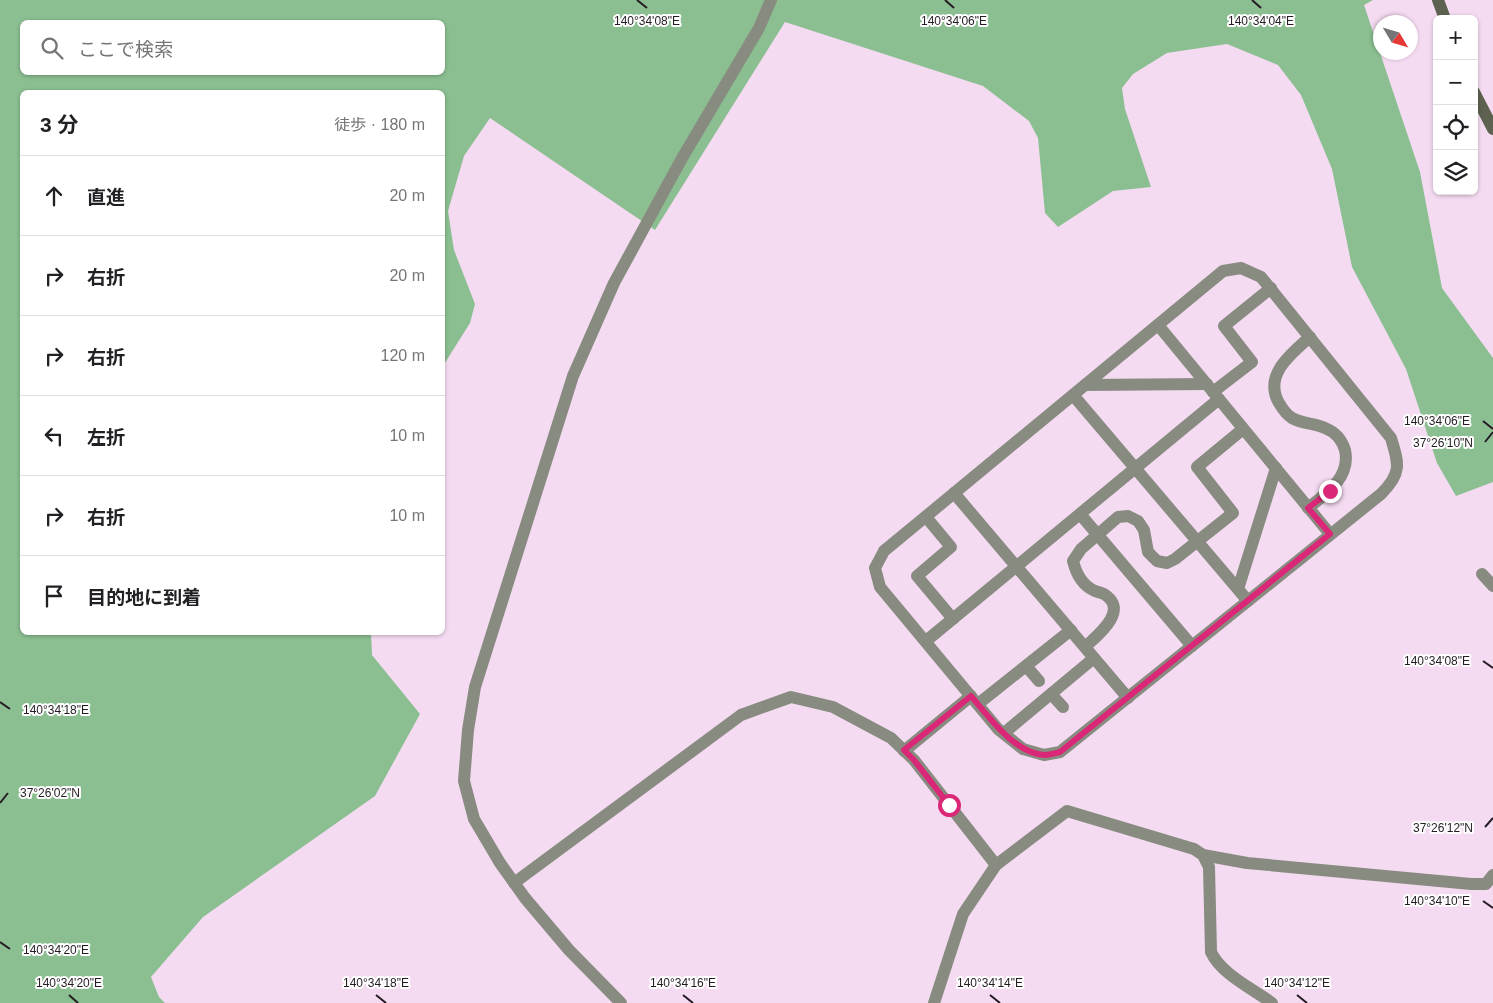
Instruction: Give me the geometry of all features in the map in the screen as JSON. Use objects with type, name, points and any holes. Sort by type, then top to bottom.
[{"type":"street","points":[[620,1003],[570,950],[525,898],[500,863],[474,819],[464,781],[474,687],[573,376],[614,284],[638,238],[681,160],[759,28],[771,0]]},
{"type":"street","points":[[1438,0],[1444,15]]},
{"type":"street","points":[[1478,100],[1493,129]]},
{"type":"street","points":[[1241,268],[1261,277],[1391,438],[1399,464],[1392,483],[1060,752],[1044,755],[1023,749],[998,729],[880,587],[876,568],[884,551],[1158,325],[1223,271],[1241,268]]},
{"type":"street","points":[[926,642],[1135,468],[1213,392],[1252,362],[1224,326],[1271,288]]},
{"type":"street","points":[[1158,325],[1330,534]]},
{"type":"street","points":[[1308,508],[1330,491],[1339,480],[1345,469],[1346,457],[1344,446],[1336,435],[1325,428],[1291,417],[1275,396],[1275,382],[1278,370],[1285,360],[1310,337]]},
{"type":"street","points":[[1085,385],[1213,392]]},
{"type":"street","points":[[1073,395],[1248,601]]},
{"type":"street","points":[[1085,647],[1104,630],[1111,620],[1114,610],[1111,600],[1104,594],[1092,590],[1082,582],[1076,572],[1073,561],[1081,549],[1118,517],[1128,516],[1138,521],[1144,530],[1148,552],[1157,561],[1167,563],[1175,560],[1232,513],[1197,467],[1244,429]]},
{"type":"street","points":[[1238,589],[1276,468]]},
{"type":"street","points":[[954,493],[1128,698]]},
{"type":"street","points":[[1080,514],[1192,646]]},
{"type":"street","points":[[926,517],[951,546],[917,576],[953,619]]},
{"type":"street","points":[[1482,574],[1493,586]]},
{"type":"street","points":[[904,750],[1026,666],[1071,630]]},
{"type":"street","points":[[1004,733],[1094,658]]},
{"type":"street","points":[[1026,666],[1039,681]]},
{"type":"street","points":[[1051,694],[1063,707]]},
{"type":"street","points":[[514,883],[741,715],[791,697],[833,706],[891,738],[914,760],[996,865]]},
{"type":"street","points":[[934,1003],[963,914],[996,865],[1067,811],[1194,848],[1203,855],[1209,867],[1211,952],[1215,961],[1226,971],[1272,1003]]},
{"type":"street","points":[[1203,855],[1247,863],[1472,884],[1486,884],[1493,875]]},
{"type":"green space","points":[[0,0],[1373,0],[1364,5],[1373,32],[1373,60],[1382,60],[1420,172],[1442,288],[1493,358],[1493,482],[1456,496],[1437,463],[1406,369],[1352,267],[1332,169],[1301,95],[1278,65],[1227,44],[1167,53],[1133,74],[1122,88],[1125,109],[1151,187],[1113,191],[1058,227],[1045,213],[1038,138],[1029,121],[983,86],[785,22],[655,230],[490,118],[464,156],[448,211],[454,250],[475,304],[470,323],[445,363],[445,90],[20,90],[20,635],[371,635],[372,655],[420,714],[375,796],[203,917],[151,977],[159,997],[165,1003],[0,1003]]},
{"type":"route","points":[[949,805],[904,750],[971,696],[998,729],[1023,749],[1044,755],[1060,752],[1330,534],[1308,508],[1330,491]]}]
